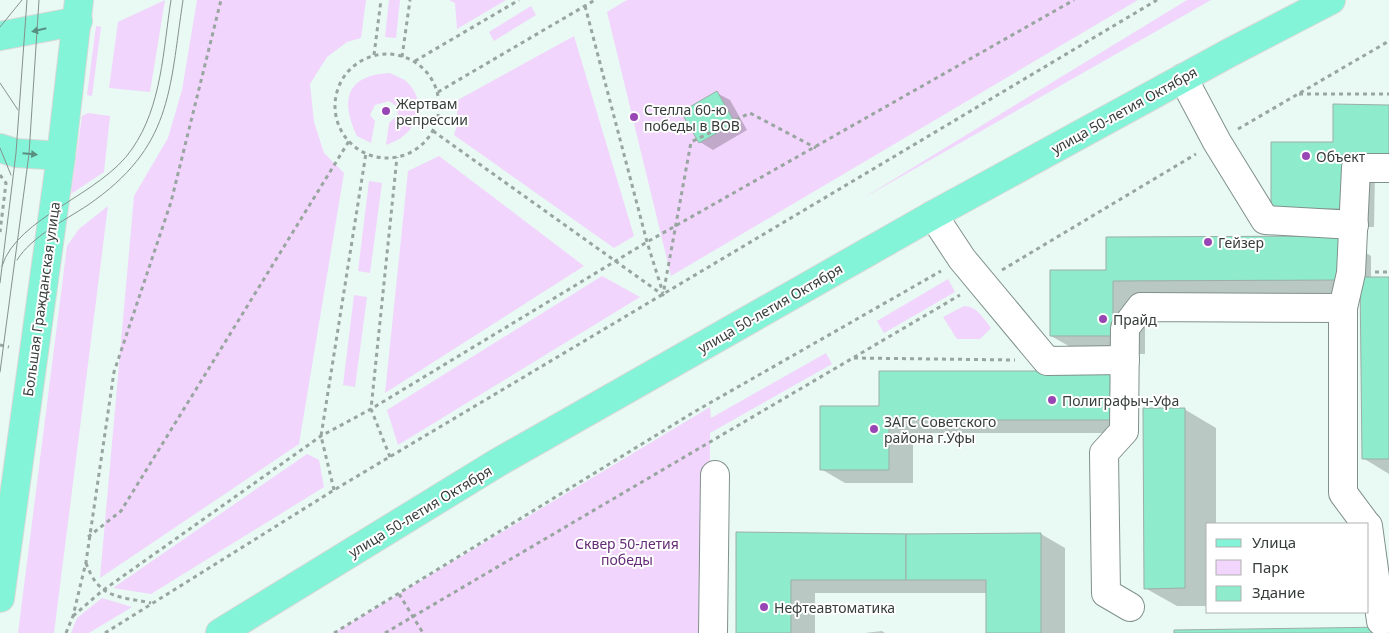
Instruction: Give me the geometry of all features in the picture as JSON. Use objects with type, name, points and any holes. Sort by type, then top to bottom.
[{"type":"main road","points":[[1229,53],[1310,0]]},
{"type":"main road","name":"улица 50-летия Октября","points":[[220,633],[497,463],[933,215],[1229,53],[1331,0]]},
{"type":"main road","points":[[0,36],[79,11]]},
{"type":"main road","name":"Большая Гражданская улица","points":[[0,598],[7,492],[61,156],[79,11]]},
{"type":"main road","points":[[0,148],[16,153],[61,156]]},
{"type":"lane","points":[[1183,78],[1217,142],[1265,220],[1354,225]]},
{"type":"lane","points":[[1366,523],[1343,493],[1343,308],[1351,273],[1356,168],[1389,168]]},
{"type":"lane","points":[[933,215],[962,259],[1047,361],[1124,360]]},
{"type":"lane","points":[[1130,607],[1106,593],[1104,453],[1124,431],[1125,328],[1140,307],[1343,308]]},
{"type":"lane","points":[[713,633],[715,475]]},
{"type":"lane","points":[[1369,539],[1381,621]]},
{"type":"path","points":[[66,633],[73,616],[86,562],[88,537],[114,372],[171,202],[221,0]]},
{"type":"path","points":[[374,55],[381,0]]},
{"type":"path","points":[[402,57],[410,0]]},
{"type":"path","points":[[415,61],[519,0]]},
{"type":"path","points":[[438,92],[595,0]]},
{"type":"path","points":[[73,616],[102,591],[321,436],[370,409],[647,242],[816,148],[1074,0]]},
{"type":"path","points":[[105,633],[334,490],[1158,0]]},
{"type":"path","points":[[585,6],[647,242],[663,295]]},
{"type":"path","points":[[385,633],[1389,41]]},
{"type":"path","points":[[392,54],[402,57],[415,61],[429,73],[438,92],[440,110],[433,131],[422,145],[404,156],[386,158],[366,153],[349,141],[339,126],[335,108],[340,84],[350,69],[374,55],[392,54]]},
{"type":"path","points":[[1298,94],[1389,94]]},
{"type":"path","points":[[663,295],[691,142],[750,113],[816,148]]},
{"type":"path","points":[[433,131],[663,295]]},
{"type":"path","points":[[88,537],[121,511],[349,141]]},
{"type":"path","points":[[334,490],[321,436],[366,153]]},
{"type":"path","points":[[390,457],[370,409],[397,156]]},
{"type":"path","points":[[0,175],[6,183],[0,232]]},
{"type":"path","points":[[334,633],[694,412],[962,259]]},
{"type":"path","points":[[853,358],[1047,361]]},
{"type":"path","points":[[86,562],[92,580],[102,591],[153,604]]},
{"type":"path","points":[[399,594],[423,633]]},
{"type":"green space","points":[[165,0],[150,92],[109,88],[118,22]]},
{"type":"green space","points":[[197,0],[366,0],[361,38],[347,42],[327,57],[310,84],[314,122],[324,153],[344,173],[299,444],[100,578],[134,196],[168,138],[182,90]]},
{"type":"green space","points":[[389,0],[400,0],[396,38],[385,37]]},
{"type":"green space","points":[[449,0],[506,0],[457,29],[455,3]]},
{"type":"green space","points":[[627,0],[1138,0],[671,276],[607,12]]},
{"type":"green space","points":[[1187,0],[1211,0],[860,200]]},
{"type":"green space","points":[[531,6],[536,15],[494,41],[489,32]]},
{"type":"green space","points":[[96,26],[101,27],[92,96],[87,95]]},
{"type":"green space","points":[[574,36],[634,236],[614,248],[454,135],[458,122],[456,101]]},
{"type":"green space","points":[[390,73],[407,82],[414,91],[419,110],[412,127],[405,135],[386,145],[389,123],[398,114],[395,105],[389,101],[375,105],[370,115],[375,121],[371,143],[357,136],[352,123],[348,101],[356,84],[375,75]]},
{"type":"green space","points":[[88,113],[110,116],[104,172],[71,194],[82,116]]},
{"type":"green space","points":[[439,156],[584,266],[385,393],[408,171]]},
{"type":"green space","points":[[369,181],[382,183],[370,273],[358,271]]},
{"type":"green space","points":[[108,206],[54,633],[18,633],[67,246],[79,229]]},
{"type":"green space","points":[[602,276],[640,297],[398,445],[387,410]]},
{"type":"green space","points":[[948,279],[955,292],[884,333],[877,321]]},
{"type":"green space","points":[[354,295],[367,297],[355,387],[343,385]]},
{"type":"green space","points":[[964,306],[977,311],[991,328],[980,339],[957,339],[943,317]]},
{"type":"green space","name":"Сквер 50-летия победы","points":[[826,353],[832,364],[710,433],[709,633],[334,633],[710,407],[711,418]]},
{"type":"green space","points":[[307,454],[319,460],[324,487],[151,594],[113,588]]},
{"type":"green space","points":[[102,598],[132,607],[89,633],[71,633],[77,618]]},
{"type":"building","points":[[717,91],[735,123],[699,143],[681,112]]},
{"type":"building","points":[[1333,104],[1389,105],[1389,155],[1343,154],[1343,209],[1271,209],[1271,142],[1333,142]]},
{"type":"building","points":[[1340,236],[1340,280],[1113,281],[1113,336],[1050,336],[1050,270],[1106,270],[1106,237]]},
{"type":"building","points":[[1360,277],[1389,277],[1389,459],[1362,459]]},
{"type":"building","points":[[879,371],[1112,371],[1112,420],[889,420],[889,470],[820,470],[820,406],[879,406]]},
{"type":"building","points":[[1143,408],[1185,408],[1185,588],[1144,589]]},
{"type":"building","name":"Нефтеавтоматика","points":[[736,532],[906,534],[906,580],[791,580],[791,633],[736,633]]},
{"type":"building","points":[[1041,533],[1041,633],[986,633],[986,580],[906,580],[906,534]]},
{"type":"building","points":[[1389,627],[1389,633],[1174,633],[1174,630]]},
{"type":"tram line","points":[[0,27],[22,0]]},
{"type":"tram line","points":[[0,283],[16,153],[27,0]]},
{"type":"tram line","points":[[0,372],[29,154],[39,0]]},
{"type":"tram line","points":[[2,266],[11,249],[24,234],[101,180],[132,149],[150,115],[160,77],[171,0]]},
{"type":"tram line","points":[[17,260],[23,251],[40,236],[88,205],[116,183],[136,162],[151,139],[162,116],[169,90],[183,0]]},
{"type":"tram line","points":[[0,83],[18,110]]},
{"type":"tram line","points":[[0,148],[11,175]]},
{"type":"place","name":"Жертвам репрессии","points":[[386,111]]},
{"type":"place","name":"Стелла 60-ю победы в ВОВ","points":[[634,117]]},
{"type":"place","name":"Объект","points":[[1306,156]]},
{"type":"place","name":"Гейзер","points":[[1208,242]]},
{"type":"place","name":"Прайд","points":[[1103,319]]},
{"type":"place","name":"Полиграфыч-Уфа","points":[[1052,400]]},
{"type":"place","name":"ЗАГС Советского района г.Уфы","points":[[874,429]]},
{"type":"place","name":"Нефтеавтоматика","points":[[764,607]]}]
